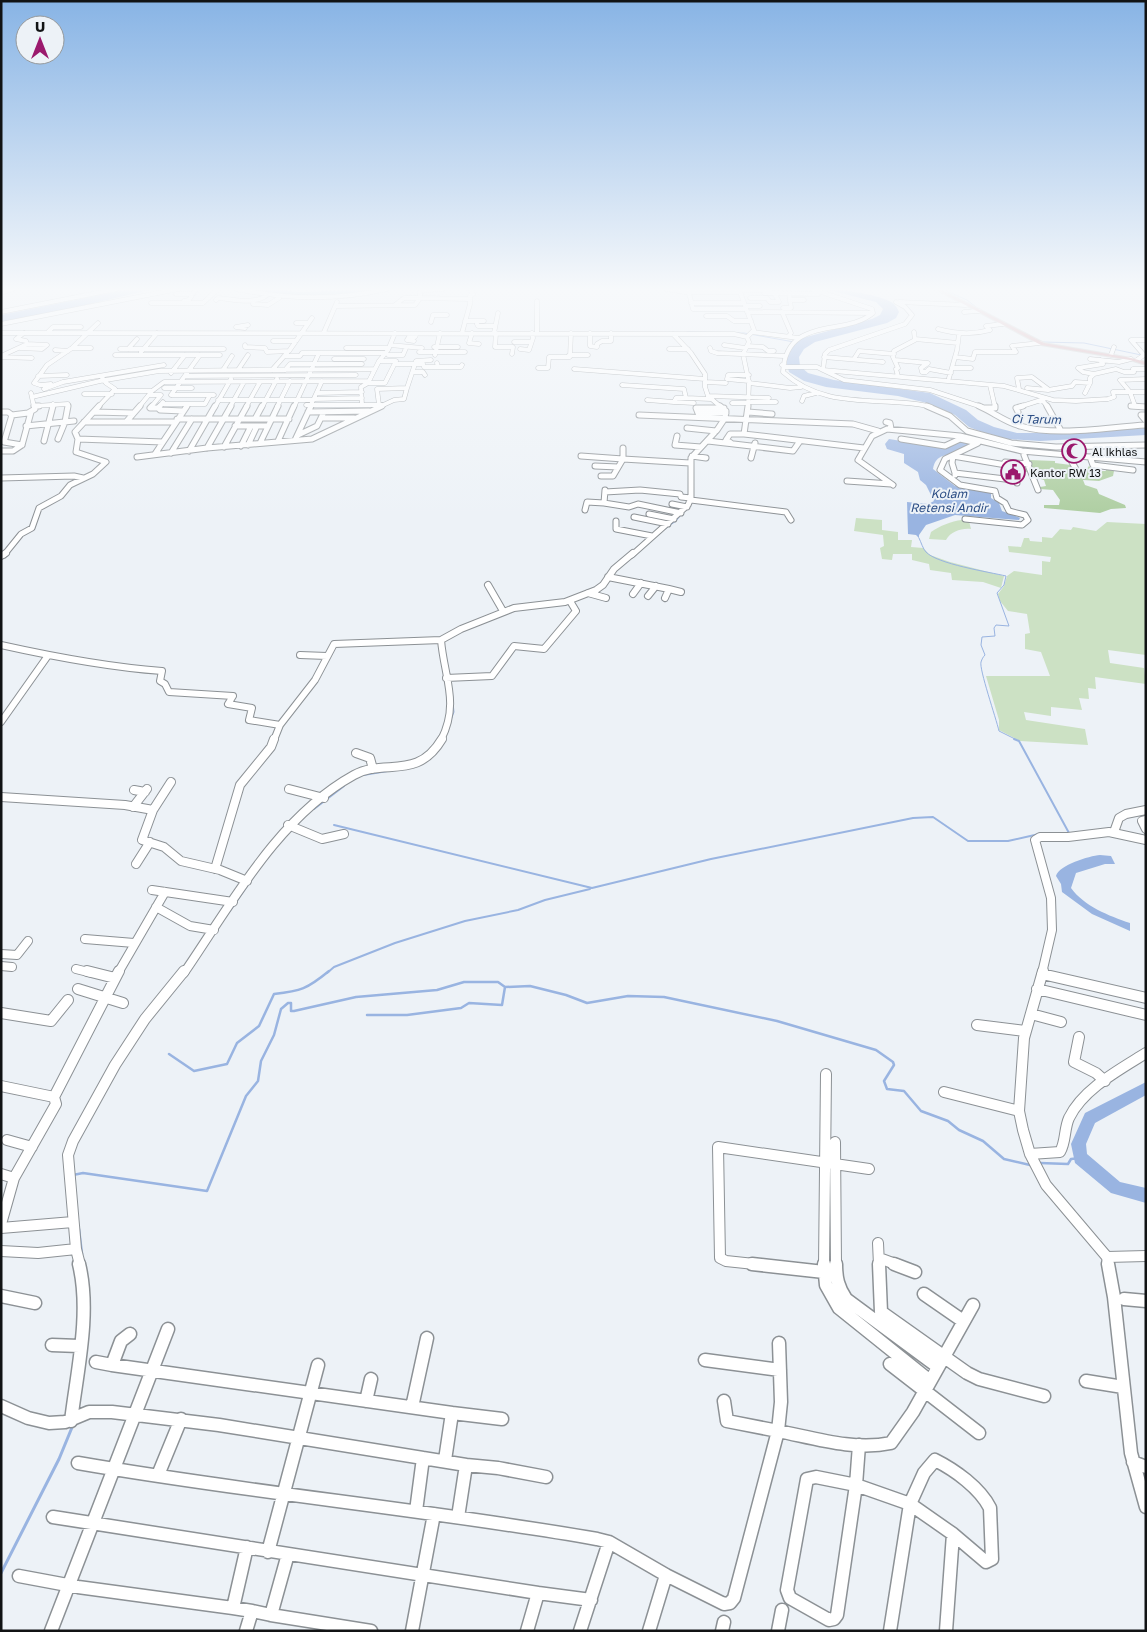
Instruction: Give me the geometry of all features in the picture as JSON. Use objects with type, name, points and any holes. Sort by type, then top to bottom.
[{"type":"street","points":[[45,365],[34,383],[37,385],[163,365]]},
{"type":"street","points":[[160,371],[164,365]]},
{"type":"street","points":[[170,382],[166,380],[177,365]]},
{"type":"street","points":[[192,365],[170,395],[210,395],[223,393]]},
{"type":"street","points":[[209,370],[213,365]]},
{"type":"street","points":[[224,370],[227,365]]},
{"type":"street","points":[[188,451],[241,365]]},
{"type":"street","points":[[272,370],[276,365]]},
{"type":"street","points":[[255,419],[278,376],[289,365]]},
{"type":"street","points":[[278,441],[314,365]]},
{"type":"street","points":[[353,381],[361,365]]},
{"type":"street","points":[[362,405],[361,387],[368,382],[377,365]]},
{"type":"street","points":[[297,437],[312,439],[381,405],[406,398],[414,367],[417,365]]},
{"type":"street","points":[[394,366],[400,370],[419,365]]},
{"type":"street","points":[[442,365],[467,367],[467,365]]},
{"type":"street","points":[[538,368],[548,368],[548,365]]},
{"type":"street","points":[[698,365],[710,397],[719,404],[725,416]]},
{"type":"street","points":[[702,365],[707,372],[706,382]]},
{"type":"street","points":[[744,434],[749,401],[749,365]]},
{"type":"street","points":[[873,365],[884,368],[896,375],[935,380],[948,384],[955,382],[1019,389],[1046,399],[1098,402],[1113,398],[1114,392],[1146,392]]},
{"type":"street","points":[[894,386],[897,365]]},
{"type":"street","points":[[925,365],[922,368],[922,372],[926,372],[928,369],[952,370],[970,368]]},
{"type":"street","points":[[935,365],[952,370]]},
{"type":"street","points":[[948,384],[953,365]]},
{"type":"street","points":[[1096,365],[1078,368],[1083,372],[1094,374],[1112,369],[1120,369],[1124,372],[1134,372],[1132,369],[1146,369]]},
{"type":"street","points":[[394,366],[414,367],[425,375]]},
{"type":"street","points":[[84,422],[130,418],[161,383],[353,381],[386,383],[394,366]]},
{"type":"street","points":[[884,368],[871,373],[821,368],[784,367],[787,378],[800,387],[816,393],[861,400],[928,406],[951,416],[966,432],[1003,442],[1043,447],[1146,445]]},
{"type":"street","points":[[32,397],[104,380],[160,371],[266,368],[272,370],[359,370],[389,374]]},
{"type":"street","points":[[821,368],[840,378],[870,384],[932,391],[982,408],[1014,426],[1060,430],[1146,425]]},
{"type":"street","points":[[574,369],[683,376],[706,382],[726,383]]},
{"type":"street","points":[[42,370],[68,372]]},
{"type":"street","points":[[38,376],[68,372]]},
{"type":"street","points":[[1,452],[13,451],[22,445],[26,426],[31,412],[34,410],[32,392],[63,382],[68,372]]},
{"type":"street","points":[[870,384],[871,373]]},
{"type":"street","points":[[935,374],[935,380]]},
{"type":"street","points":[[1085,393],[1090,383],[1090,378],[1094,374]]},
{"type":"street","points":[[185,376],[356,375]]},
{"type":"street","points":[[60,433],[75,432],[94,415],[113,392],[115,387],[101,376]]},
{"type":"street","points":[[1019,389],[1016,378],[1032,377],[1054,392]]},
{"type":"street","points":[[982,408],[995,408],[990,378]]},
{"type":"street","points":[[1146,379],[1120,380],[1130,392],[1133,406],[1146,407]]},
{"type":"street","points":[[749,380],[790,388],[800,387]]},
{"type":"street","points":[[1037,396],[1072,386],[1074,382],[1082,380],[1090,383]]},
{"type":"street","points":[[297,437],[322,381]]},
{"type":"street","points":[[345,392],[346,381]]},
{"type":"street","points":[[178,403],[196,382]]},
{"type":"street","points":[[206,387],[209,382]]},
{"type":"street","points":[[207,448],[244,382]]},
{"type":"street","points":[[224,447],[260,382]]},
{"type":"street","points":[[260,443],[290,382]]},
{"type":"street","points":[[954,388],[955,382]]},
{"type":"street","points":[[381,405],[378,389],[393,385],[408,387]]},
{"type":"street","points":[[393,385],[394,400]]},
{"type":"street","points":[[164,388],[192,388]]},
{"type":"street","points":[[621,388],[719,404]]},
{"type":"street","points":[[1025,390],[1028,388],[1066,393]]},
{"type":"street","points":[[200,395],[204,390],[223,393]]},
{"type":"street","points":[[84,394],[113,392],[161,395],[147,410],[150,412],[146,416]]},
{"type":"street","points":[[317,393],[362,392]]},
{"type":"street","points":[[1018,412],[1016,408],[1046,399],[1054,392]]},
{"type":"street","points":[[802,401],[804,396],[816,393]]},
{"type":"street","points":[[150,408],[160,406],[164,401],[205,404],[210,395]]},
{"type":"street","points":[[647,400],[657,399],[674,402],[686,398],[710,397],[767,404],[776,402]]},
{"type":"street","points":[[218,400],[281,400],[295,403],[362,398]]},
{"type":"street","points":[[686,398],[686,425],[716,431]]},
{"type":"street","points":[[729,399],[749,401],[769,398]]},
{"type":"street","points":[[652,412],[664,409],[654,406],[657,399]]},
{"type":"street","points":[[1046,399],[1052,420],[1060,430]]},
{"type":"street","points":[[34,404],[52,401],[68,403],[65,422],[58,439]]},
{"type":"street","points":[[44,442],[52,401]]},
{"type":"street","points":[[312,401],[381,405]]},
{"type":"street","points":[[155,454],[187,404]]},
{"type":"street","points":[[160,406],[162,410],[183,411]]},
{"type":"street","points":[[725,416],[696,408],[698,413],[746,419],[853,424],[878,431],[891,429],[955,435],[1023,453],[1038,490]]},
{"type":"street","points":[[308,412],[372,411]]},
{"type":"street","points":[[1,412],[8,412],[12,415],[31,412]]},
{"type":"street","points":[[137,457],[207,448],[241,446],[297,437],[318,426],[324,412]]},
{"type":"street","points":[[748,412],[772,414]]},
{"type":"street","points":[[12,415],[4,442],[22,445]]},
{"type":"street","points":[[94,415],[153,421],[289,419]]},
{"type":"street","points":[[639,415],[658,417],[686,415],[700,420],[725,416]]},
{"type":"street","points":[[1146,415],[1141,415],[1146,421]]},
{"type":"street","points":[[644,422],[645,416]]},
{"type":"street","points":[[215,869],[240,785],[271,747],[280,725],[315,680],[336,643],[441,640],[461,629],[504,611],[521,606],[561,603],[590,594],[610,577],[614,569],[687,507],[692,499],[690,463],[693,456],[709,441],[725,416]]},
{"type":"street","points":[[656,425],[658,417]]},
{"type":"street","points":[[321,418],[357,418]]},
{"type":"street","points":[[171,453],[192,419]]},
{"type":"street","points":[[1,422],[10,421]]},
{"type":"street","points":[[26,426],[74,421]]},
{"type":"street","points":[[148,427],[153,421]]},
{"type":"street","points":[[886,422],[890,423],[891,429]]},
{"type":"street","points":[[302,427],[342,425]]},
{"type":"street","points":[[235,426],[268,426]]},
{"type":"street","points":[[248,445],[254,426]]},
{"type":"street","points":[[241,446],[254,426]]},
{"type":"street","points":[[1,429],[8,428]]},
{"type":"street","points":[[847,481],[892,485],[887,479],[858,460],[870,437],[878,431]]},
{"type":"street","points":[[1,556],[7,553],[21,534],[32,528],[39,508],[58,498],[70,485],[105,463],[76,452],[78,439],[75,432]]},
{"type":"street","points":[[730,443],[726,440],[730,434],[744,434],[864,448]]},
{"type":"street","points":[[678,436],[675,446],[701,447]]},
{"type":"street","points":[[752,458],[757,436]]},
{"type":"street","points":[[78,439],[163,442]]},
{"type":"street","points":[[709,441],[793,451],[796,439]]},
{"type":"street","points":[[901,439],[945,446],[960,439],[978,443],[942,460],[940,470],[960,485],[995,491],[997,498],[1005,503],[1009,511],[1026,515],[1028,520],[1022,525],[964,519]]},
{"type":"street","points":[[1081,447],[1092,463]]},
{"type":"street","points":[[601,476],[613,476],[623,459],[623,448]]},
{"type":"street","points":[[1011,453],[1087,456],[1146,462]]},
{"type":"street","points":[[1068,455],[1077,471]]},
{"type":"street","points":[[580,456],[690,463]]},
{"type":"street","points":[[693,456],[706,458]]},
{"type":"street","points":[[1017,483],[1016,472],[1006,468],[952,456],[955,474],[1006,478],[1006,468],[1006,462],[1029,464]]},
{"type":"street","points":[[1082,462],[1133,470]]},
{"type":"street","points":[[595,466],[618,467]]},
{"type":"street","points":[[1,478],[81,477]]},
{"type":"street","points":[[604,503],[605,491],[640,490],[680,494],[681,497],[692,499],[786,512],[791,520]]},
{"type":"street","points":[[585,510],[586,502],[627,506],[638,504],[681,513]]},
{"type":"street","points":[[672,504],[687,507]]},
{"type":"street","points":[[622,511],[627,506]]},
{"type":"street","points":[[648,514],[674,519]]},
{"type":"street","points":[[634,517],[668,524]]},
{"type":"street","points":[[616,521],[616,529],[652,536]]},
{"type":"street","points":[[610,577],[681,592]]},
{"type":"street","points":[[633,594],[641,583]]},
{"type":"street","points":[[488,585],[504,611]]},
{"type":"street","points":[[648,596],[656,586]]},
{"type":"street","points":[[664,598],[669,589]]},
{"type":"street","points":[[557,594],[561,603]]},
{"type":"street","points":[[590,594],[606,598]]},
{"type":"street","points":[[448,678],[492,676],[514,646],[544,649],[576,611],[570,601]]},
{"type":"street","points":[[75,1419],[84,1311],[84,1284],[76,1250],[68,1155],[73,1141],[115,1065],[145,1019],[180,978],[273,843],[324,798],[354,775],[373,769],[398,768],[410,765],[435,751],[440,743],[451,710],[448,678],[441,640]]},
{"type":"street","points":[[1,645],[47,657],[120,668],[162,671],[160,681],[165,684],[169,692],[232,695],[228,704],[230,706],[252,708],[249,720],[280,725]]},
{"type":"street","points":[[300,656],[327,656]]},
{"type":"street","points":[[3,718],[47,657]]},
{"type":"street","points":[[356,753],[370,758],[373,769]]},
{"type":"street","points":[[171,782],[153,810],[141,838],[164,847],[181,860],[215,869],[247,881]]},
{"type":"street","points":[[289,789],[324,798]]},
{"type":"street","points":[[133,807],[146,790],[134,790]]},
{"type":"street","points":[[1,797],[153,810]]},
{"type":"street","points":[[1114,832],[1119,818],[1126,814],[1146,810]]},
{"type":"street","points":[[1146,820],[1142,821],[1146,830],[1145,840],[1114,832],[1036,838],[1039,858],[1051,895],[1051,940],[1025,1031],[1019,1086],[1019,1111],[1033,1160],[1046,1185],[1080,1223],[1106,1257],[1114,1297],[1133,1462],[1146,1507]]},
{"type":"street","points":[[291,827],[325,839],[333,835],[344,834]]},
{"type":"street","points":[[136,864],[150,842]]},
{"type":"street","points":[[152,890],[233,902]]},
{"type":"street","points":[[74,1222],[1,1226],[5,1197],[53,1111],[56,1104],[54,1097],[115,978],[164,892]]},
{"type":"street","points":[[156,907],[190,926],[214,930]]},
{"type":"street","points":[[85,939],[134,943]]},
{"type":"street","points":[[1,954],[17,955],[28,941]]},
{"type":"street","points":[[1,966],[12,967]]},
{"type":"street","points":[[76,969],[115,978]]},
{"type":"street","points":[[1042,974],[1146,998]]},
{"type":"street","points":[[78,989],[122,1003]]},
{"type":"street","points":[[1037,989],[1146,1015]]},
{"type":"street","points":[[1,1013],[51,1021],[68,1000]]},
{"type":"street","points":[[1031,1014],[1061,1022]]},
{"type":"street","points":[[977,1025],[1025,1031]]},
{"type":"street","points":[[1079,1037],[1074,1062],[1096,1073],[1105,1081]]},
{"type":"street","points":[[1033,1160],[1060,1152],[1064,1148],[1065,1127],[1070,1116],[1085,1098],[1105,1081],[1146,1053]]},
{"type":"street","points":[[826,1074],[836,1277],[846,1300],[941,1362],[979,1378],[1044,1396]]},
{"type":"street","points":[[1,1086],[54,1097]]},
{"type":"street","points":[[944,1092],[1019,1111]]},
{"type":"street","points":[[7,1140],[32,1147]]},
{"type":"street","points":[[835,1142],[829,1164],[824,1272],[826,1285],[839,1308],[979,1433]]},
{"type":"street","points":[[824,1272],[726,1261],[720,1258],[718,1147],[869,1169]]},
{"type":"street","points":[[1,1174],[14,1178]]},
{"type":"street","points":[[878,1243],[882,1312],[941,1362]]},
{"type":"street","points":[[1,1251],[38,1253],[76,1250]]},
{"type":"street","points":[[1106,1257],[1146,1256]]},
{"type":"street","points":[[879,1258],[915,1272]]},
{"type":"street","points":[[924,1294],[963,1321]]},
{"type":"street","points":[[1,1296],[35,1303]]},
{"type":"street","points":[[1124,1298],[1146,1301]]},
{"type":"street","points":[[724,1401],[727,1420],[859,1445],[883,1446],[891,1443],[913,1412],[973,1305]]},
{"type":"street","points":[[51,1631],[168,1329]]},
{"type":"street","points":[[112,1365],[121,1341],[130,1334]]},
{"type":"street","points":[[412,1407],[427,1338]]},
{"type":"street","points":[[78,1462],[113,1470],[562,1532],[609,1542],[666,1575],[724,1604],[730,1603],[734,1598],[778,1431],[781,1402],[779,1343]]},
{"type":"street","points":[[52,1345],[80,1346]]},
{"type":"street","points":[[705,1360],[780,1370]]},
{"type":"street","points":[[96,1362],[502,1419]]},
{"type":"street","points":[[890,1364],[927,1386]]},
{"type":"street","points":[[268,1552],[318,1365]]},
{"type":"street","points":[[366,1400],[371,1379]]},
{"type":"street","points":[[1086,1381],[1123,1387]]},
{"type":"street","points":[[1,1406],[18,1414],[53,1423],[75,1419],[89,1412],[110,1412],[181,1419],[546,1477]]},
{"type":"street","points":[[445,1460],[452,1413]]},
{"type":"street","points":[[158,1475],[181,1419]]},
{"type":"street","points":[[859,1445],[856,1485],[837,1615],[834,1619],[829,1620],[795,1603],[787,1594],[807,1479],[822,1477],[856,1485],[910,1504],[953,1534],[986,1562],[992,1559],[990,1508],[988,1502],[940,1462],[935,1460],[931,1462],[910,1504],[890,1631]]},
{"type":"street","points":[[416,1511],[423,1458]]},
{"type":"street","points":[[1133,1462],[1146,1467]]},
{"type":"street","points":[[458,1517],[466,1465]]},
{"type":"street","points":[[412,1631],[434,1514]]},
{"type":"street","points":[[52,1517],[247,1547],[268,1552],[591,1600]]},
{"type":"street","points":[[946,1631],[953,1534]]},
{"type":"street","points":[[580,1631],[609,1542]]},
{"type":"street","points":[[232,1608],[247,1547]]},
{"type":"street","points":[[271,1615],[288,1554]]},
{"type":"street","points":[[649,1631],[666,1575]]},
{"type":"street","points":[[18,1576],[371,1631]]},
{"type":"street","points":[[527,1631],[538,1593]]},
{"type":"street","points":[[778,1631],[782,1610]]},
{"type":"street","points":[[246,1631],[252,1611]]},
{"type":"green space","points":[[1029,460],[1055,461],[1055,463],[1071,465],[1074,470],[1086,470],[1089,466],[1095,471],[1106,471],[1105,468],[1125,470],[1114,471],[1113,476],[1099,481],[1083,480],[1085,485],[1097,489],[1099,494],[1125,505],[1126,508],[1111,509],[1100,513],[1044,508],[1044,505],[1059,505],[1060,500],[1053,490],[1040,489],[1040,487],[1046,486],[1044,480],[1037,478],[1034,473],[1020,471],[1024,469],[1024,464],[1031,465]]},
{"type":"green space","points":[[856,518],[882,520],[882,530],[898,532],[898,540],[912,540],[911,547],[923,548],[930,555],[950,562],[1004,576],[1001,588],[983,582],[952,580],[951,573],[930,570],[929,564],[912,560],[912,554],[893,554],[892,560],[882,559],[880,548],[884,546],[883,535],[854,531]]},
{"type":"green space","points":[[962,520],[969,521],[971,529],[957,531],[946,540],[929,539],[931,532],[934,530]]},
{"type":"green space","points":[[1107,522],[1146,524],[1146,655],[1108,650],[1110,663],[1144,668],[1146,684],[1095,677],[1096,689],[1088,688],[1089,699],[1079,698],[1082,710],[1051,707],[1051,716],[1024,712],[1026,720],[1085,729],[1088,745],[1020,741],[999,730],[999,720],[986,676],[1050,676],[1041,652],[1025,649],[1025,634],[1030,633],[1027,614],[1008,611],[1000,601],[998,594],[1004,586],[1007,576],[1014,571],[1042,575],[1042,561],[1050,562],[1051,557],[1009,552],[1008,546],[1021,547],[1024,538],[1029,538],[1030,541],[1042,542],[1042,537],[1052,538],[1060,529],[1071,530],[1073,527],[1096,531]]},
{"type":"water","points":[[788,365],[800,365],[808,373],[834,380],[930,393],[966,410],[978,420],[994,427],[1017,433],[1063,433],[1146,428],[1146,435],[1040,441],[1006,439],[969,427],[955,415],[927,403],[898,396],[826,387],[804,381],[789,372]]},
{"type":"water","name":"Kolam Retensi Andir","points":[[889,439],[939,447],[960,440],[974,443],[959,452],[939,458],[934,464],[933,469],[955,486],[991,493],[991,498],[999,503],[1002,511],[1020,518],[1019,520],[955,515],[926,525],[919,538],[916,535],[908,534],[907,502],[928,504],[934,501],[926,485],[920,480],[918,472],[904,463],[904,454],[887,449],[885,444]]},
{"type":"water","points":[[1100,855],[1111,856],[1115,864],[1105,864],[1076,873],[1071,888],[1090,905],[1106,914],[1130,923],[1130,931],[1092,914],[1062,892],[1061,884],[1056,876],[1058,872],[1075,862]]},
{"type":"waterway","points":[[693,481],[693,494]]},
{"type":"waterway","points":[[665,529],[676,521],[691,503]]},
{"type":"waterway","points":[[919,538],[926,552],[941,560],[1006,576],[1004,585],[997,593],[1009,626],[996,625],[994,628],[995,636],[982,637],[981,645],[985,655],[981,666],[999,731],[1017,740]]},
{"type":"waterway","points":[[451,720],[454,712],[453,703]]},
{"type":"waterway","points":[[1014,739],[1019,741],[1069,833]]},
{"type":"waterway","points":[[363,775],[412,767]]},
{"type":"waterway","points":[[314,809],[344,786]]},
{"type":"waterway","points":[[334,825],[592,888],[711,859],[913,818],[933,817],[968,841],[1008,841],[1039,834]]},
{"type":"waterway","points":[[229,912],[249,883]]},
{"type":"waterway","points":[[327,973],[334,967],[395,943],[465,921],[518,910],[545,900],[590,889]]},
{"type":"waterway","points":[[169,1054],[194,1071],[227,1064],[237,1043],[259,1026],[274,994],[303,988],[315,982],[329,971]]},
{"type":"waterway","points":[[73,1175],[83,1173],[207,1191],[246,1096],[258,1081],[261,1061],[274,1035],[281,1009],[288,1003],[291,1003],[291,1011],[294,1011],[356,997],[437,990],[464,982],[498,982],[505,987]]},
{"type":"waterway","points":[[505,987],[530,986],[566,995],[587,1003],[628,996],[664,997],[777,1021],[876,1050],[893,1062],[894,1065],[884,1081],[887,1089],[904,1091],[921,1111],[948,1121],[959,1130],[983,1141],[1004,1159],[1030,1165]]},
{"type":"waterway","points":[[367,1015],[407,1015],[461,1008],[469,1003],[502,1005],[505,987]]},
{"type":"waterway","points":[[1146,1088],[1090,1118],[1078,1144],[1080,1158],[1116,1188],[1146,1196]]},
{"type":"waterway","points":[[1040,1163],[1068,1164],[1071,1159],[1080,1158]]},
{"type":"waterway","points":[[79,1229],[82,1254]]},
{"type":"waterway","points":[[1,1573],[59,1459],[73,1425]]},
{"type":"place","name":"Al Ikhlas","points":[[1074,451]]},
{"type":"place","name":"Kantor RW 13","points":[[1013,472]]},
{"type":"water label","name":"Ci Tarum","points":[[1036,419]]}]
